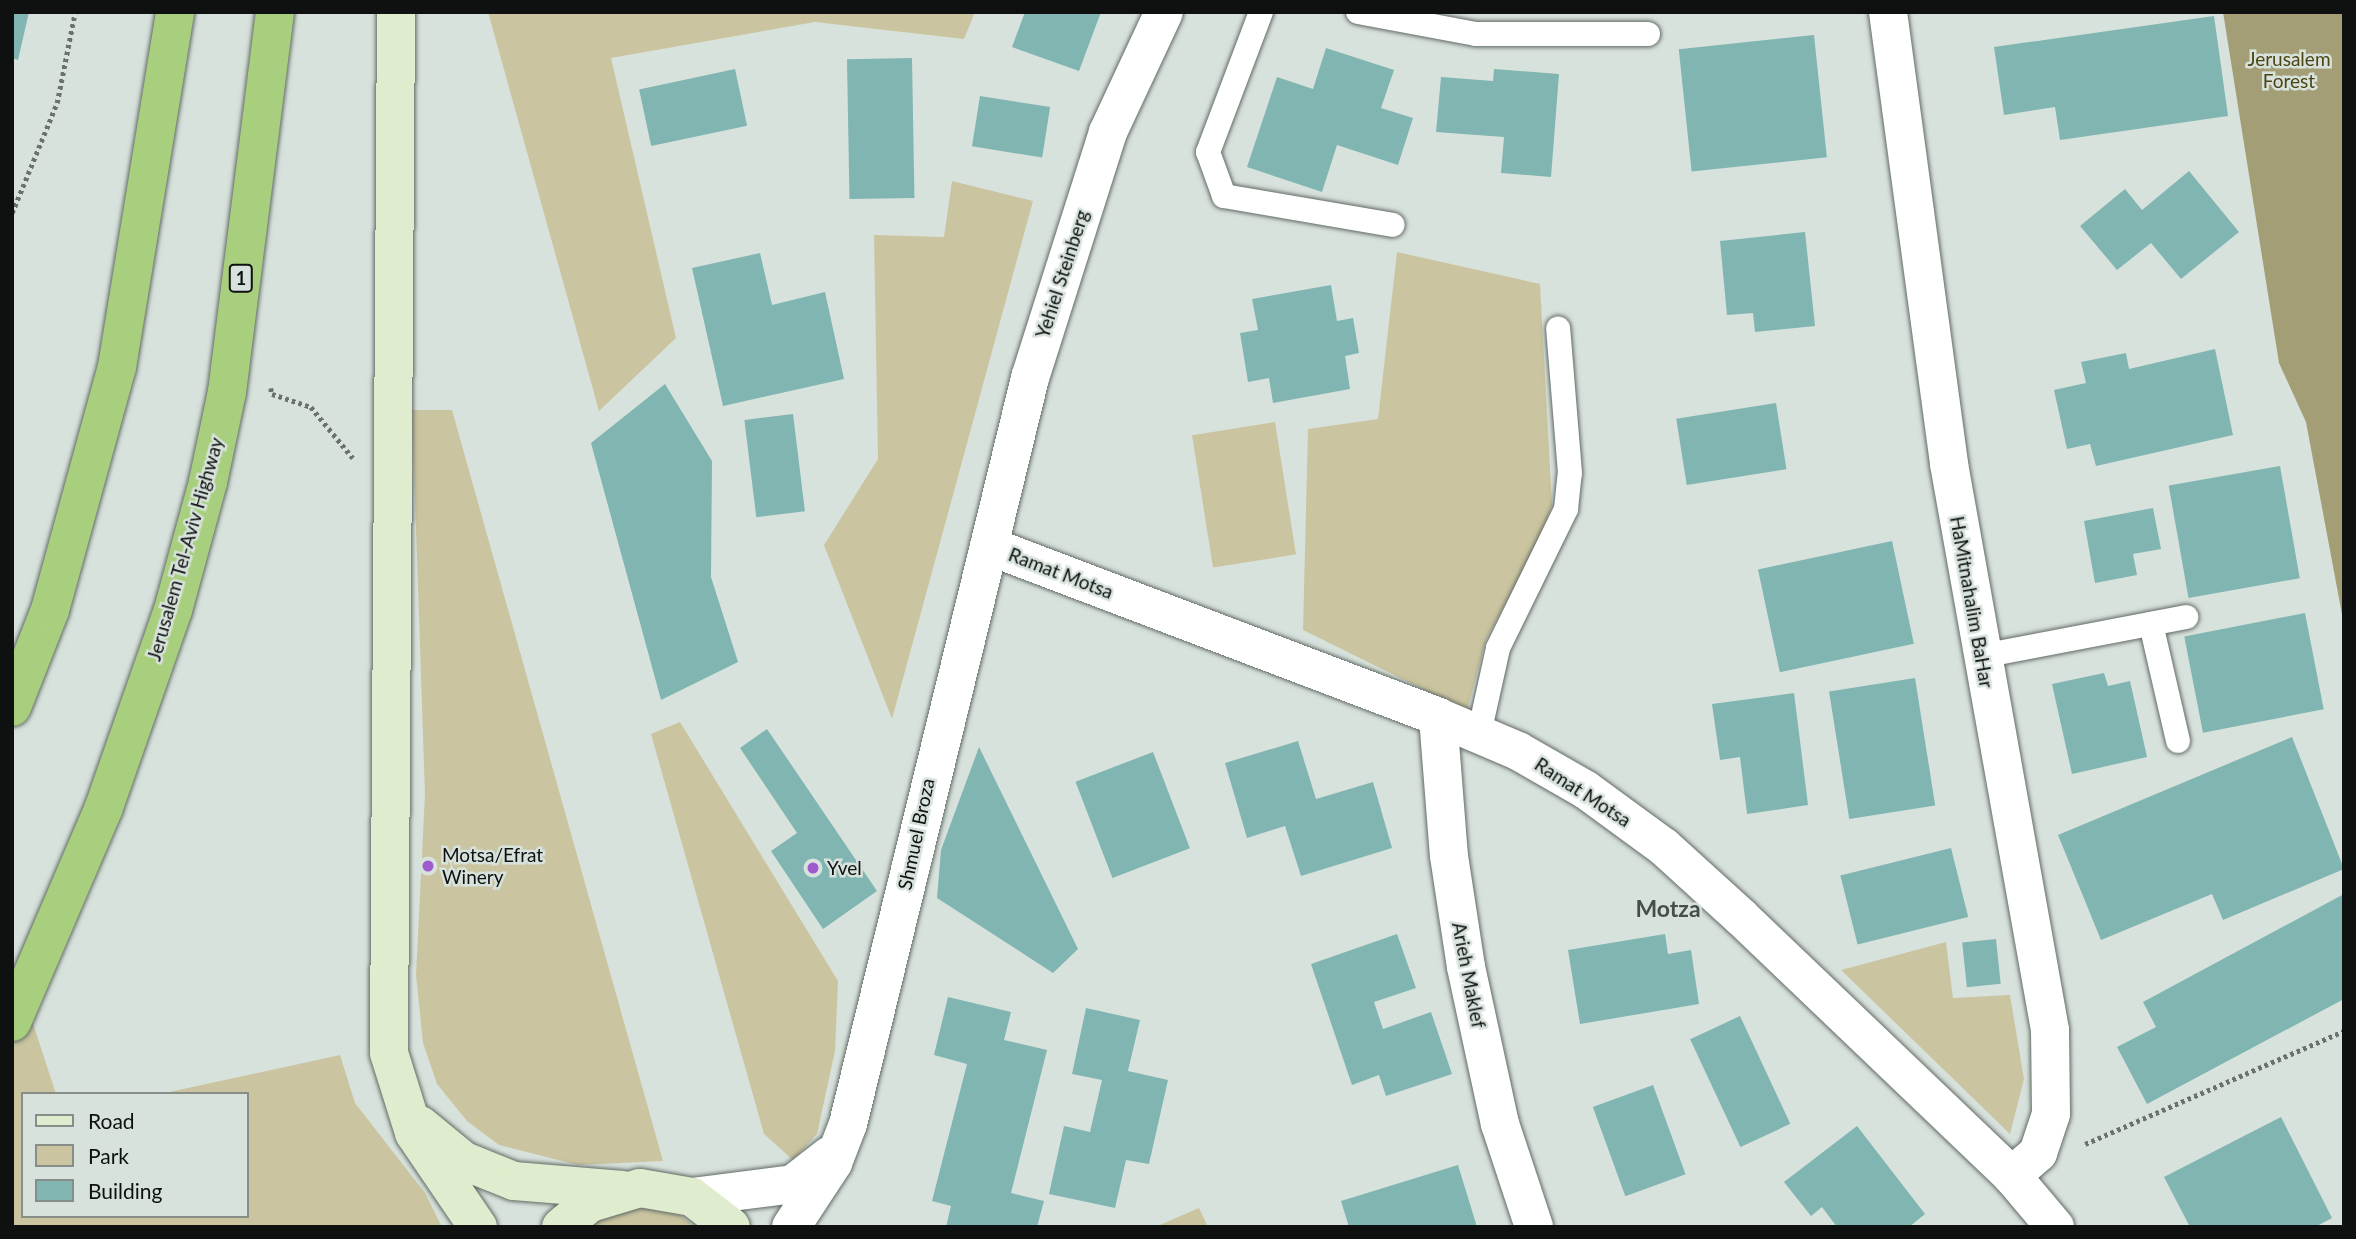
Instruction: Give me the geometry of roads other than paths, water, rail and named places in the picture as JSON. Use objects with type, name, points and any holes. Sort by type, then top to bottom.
[{"type":"highway","points":[[12,707],[81,504],[117,367],[174,12]]},
{"type":"highway","name":"Jerusalem Tel-Aviv Highway","points":[[12,1022],[104,807],[192,540],[226,392],[275,12]]},
{"type":"main road","points":[[396,12],[389,1054],[404,1109],[430,1162],[478,1227]]},
{"type":"main road","points":[[404,1109],[442,1146],[486,1172],[539,1187],[623,1190],[658,1188],[692,1197],[732,1227]]},
{"type":"main road","points":[[561,1227],[590,1203],[623,1190]]},
{"type":"street","name":"Yehiel Steinberg","points":[[989,546],[1030,378],[1108,132],[1164,12]]},
{"type":"street","name":"HaMitnahalim BaHar","points":[[1888,12],[1911,209],[1982,656],[2050,1030],[2051,1114],[2038,1153],[2012,1176]]},
{"type":"street","name":"Ramat Motsa","points":[[989,546],[1438,717],[1479,734],[1586,790],[1664,847],[2012,1176],[2055,1227]]},
{"type":"street","name":"Shmuel Broza","points":[[790,1227],[833,1164],[848,1124],[933,754],[989,546]]},
{"type":"street","name":"Arieh Maklef","points":[[1438,717],[1448,856],[1466,967],[1500,1124],[1534,1227]]},
{"type":"street","name":"Shmuel Broza","points":[[692,1197],[793,1184],[828,1157],[848,1124]]},
{"type":"lane","points":[[1261,12],[1208,152],[1224,196],[1394,225]]},
{"type":"lane","points":[[1358,12],[1476,34],[1648,33]]},
{"type":"lane","points":[[1479,734],[1498,648],[1566,509],[1570,473],[1558,328]]},
{"type":"lane","points":[[1982,656],[2186,617]]},
{"type":"lane","points":[[2151,624],[2178,741]]},
{"type":"place","name":"Motsa/Efrat Winery","points":[[428,866]]},
{"type":"place","name":"Yvel","points":[[813,868]]},
{"type":"district","name":"Motza","points":[[1668,908]]},
{"type":"park label","name":"Jerusalem Forest","points":[[2289,70]]}]
